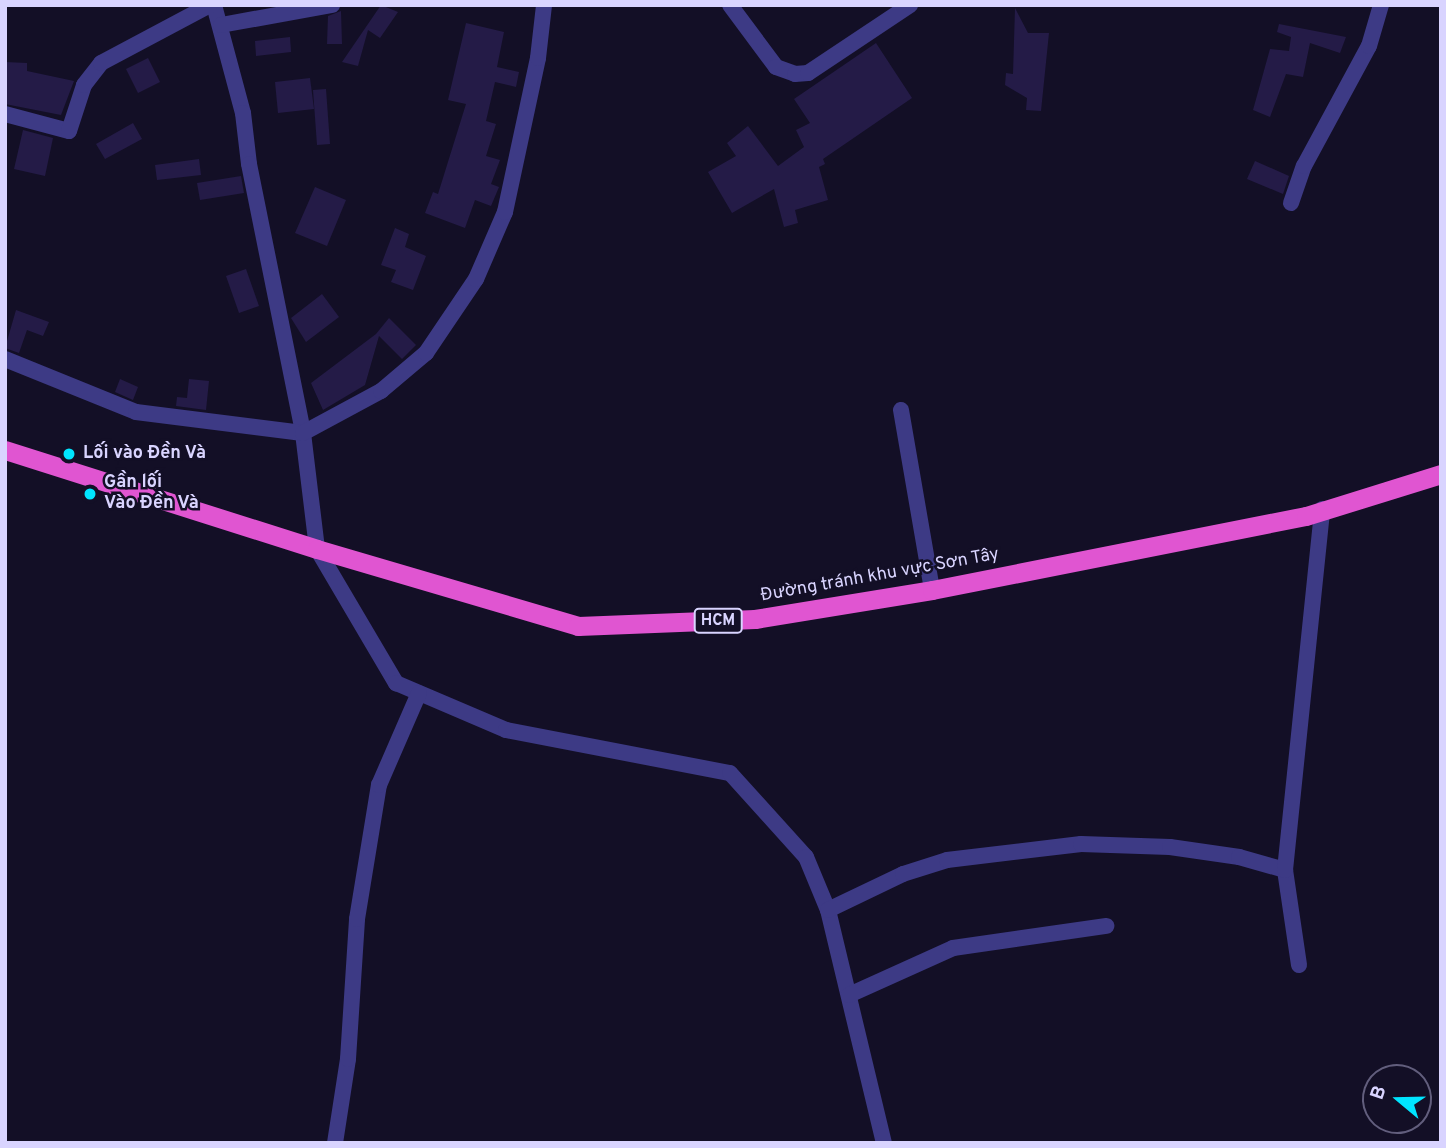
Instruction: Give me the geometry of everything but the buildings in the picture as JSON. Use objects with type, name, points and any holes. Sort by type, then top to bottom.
[{"type":"highway","name":"Đường tránh khu vực Sơn Tây","points":[[5,450],[317,549],[578,626],[755,620],[932,590],[1322,509],[1441,474]]},
{"type":"street","points":[[5,114],[69,131],[84,85],[101,63],[212,5],[221,24],[243,113],[249,164],[303,433],[317,549],[396,683],[506,730],[730,773],[806,857],[828,910],[884,1143]]},
{"type":"street","points":[[221,24],[332,5]]},
{"type":"street","points":[[5,359],[136,412],[303,433],[381,391],[426,353],[476,279],[505,212],[538,58],[544,5]]},
{"type":"street","points":[[730,5],[776,67],[795,74],[808,73],[911,5]]},
{"type":"street","points":[[1291,203],[1304,166],[1369,46],[1381,5]]},
{"type":"street","points":[[901,410],[932,590]]},
{"type":"street","points":[[1300,965],[1285,870],[1322,509]]},
{"type":"street","points":[[335,1143],[348,1059],[356,919],[379,785],[419,693]]},
{"type":"street","points":[[828,910],[903,874],[947,860],[1068,845],[1170,847],[1239,857],[1285,870]]},
{"type":"street","points":[[849,995],[953,948],[1106,926]]},
{"type":"place","name":"Lối vào Đền Và","points":[[69,454]]},
{"type":"place","name":"Gần lối Vào Đền Và","points":[[90,494]]}]
